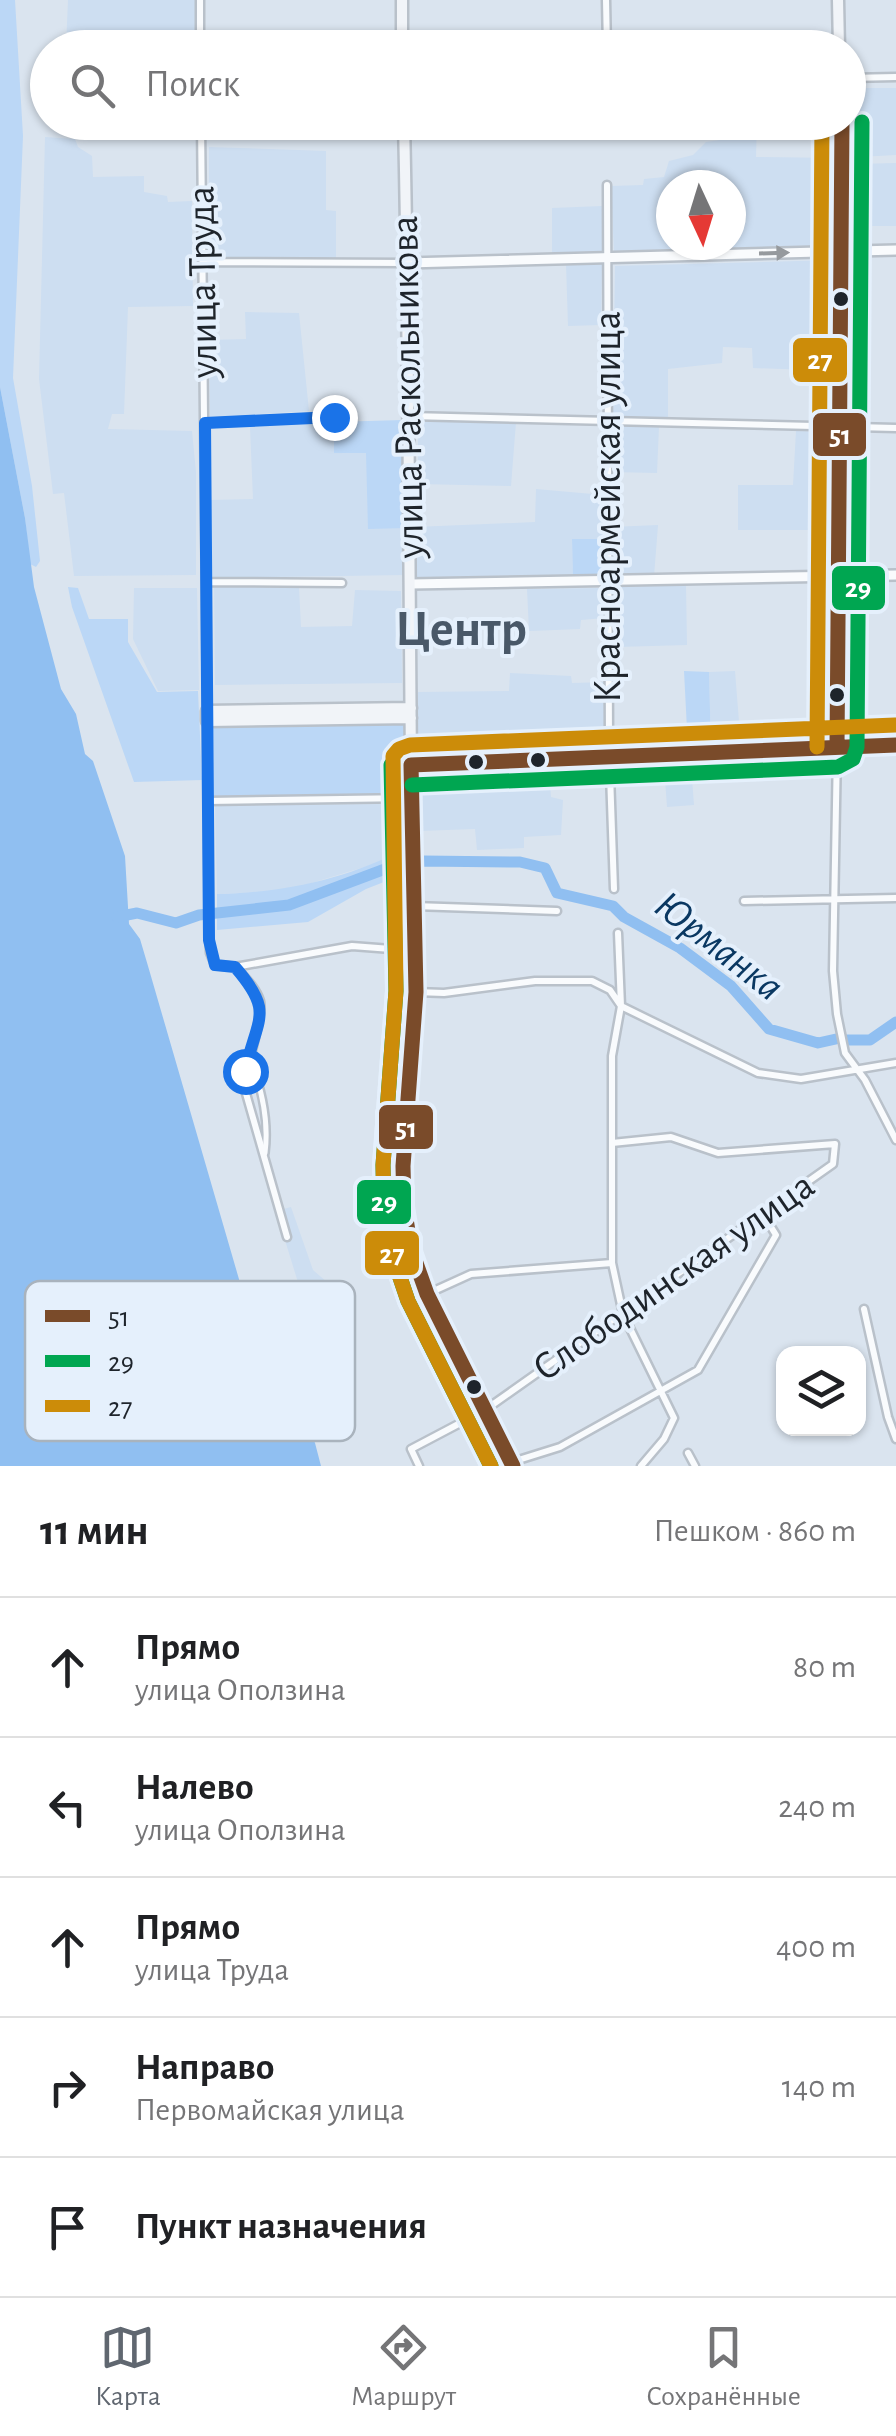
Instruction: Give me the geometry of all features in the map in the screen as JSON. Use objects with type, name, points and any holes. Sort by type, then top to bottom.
[{"type":"main road","points":[[402,0],[402,30]]},
{"type":"main road","points":[[838,0],[839,30]]},
{"type":"main road","name":"улица Раскольникова","points":[[404,140],[412,830],[417,950],[403,1188],[412,1249],[427,1294],[512,1464]]},
{"type":"main road","points":[[836,748],[842,140]]},
{"type":"main road","points":[[207,716],[411,713]]},
{"type":"main road","points":[[411,765],[896,745]]},
{"type":"street","points":[[200,0],[200,30]]},
{"type":"street","points":[[606,0],[607,30]]},
{"type":"street","points":[[866,78],[896,77]]},
{"type":"street","name":"улица Труда","points":[[201,140],[209,934],[215,965],[235,967]]},
{"type":"street","name":"Красноармейская улица","points":[[607,185],[609,757],[614,888]]},
{"type":"street","points":[[203,262],[407,263],[896,250]]},
{"type":"street","points":[[410,416],[896,428]]},
{"type":"street","points":[[205,423],[334,417]]},
{"type":"street","points":[[410,584],[896,575]]},
{"type":"street","points":[[206,582],[342,583]]},
{"type":"street","points":[[836,748],[833,970],[837,1014],[845,1054],[865,1080],[896,1140]]},
{"type":"street","points":[[208,801],[412,798]]},
{"type":"street","points":[[744,901],[896,898]]},
{"type":"street","points":[[414,902],[557,911]]},
{"type":"street","points":[[618,933],[620,1006],[612,1056],[612,1263],[622,1314],[674,1418],[664,1438],[640,1466]]},
{"type":"street","points":[[287,1237],[245,1090],[260,1000],[235,967],[352,946],[417,950]]},
{"type":"street","points":[[416,992],[444,993],[536,981],[592,981],[610,990],[620,1006],[758,1073],[801,1079],[896,1063]]},
{"type":"street","points":[[252,1043],[251,1061],[260,1084],[267,1134],[264,1159]]},
{"type":"street","name":"Слободинская улица","points":[[419,1466],[412,1450],[485,1410],[833,1164],[835,1144],[718,1153],[671,1137],[612,1142]]},
{"type":"street","points":[[512,1464],[560,1448],[698,1370],[776,1234],[763,1214]]},
{"type":"street","points":[[427,1294],[471,1274],[612,1263]]},
{"type":"street","points":[[864,1309],[896,1439]]},
{"type":"street","points":[[688,1453],[695,1466]]},
{"type":"shaded area","points":[[0,0],[15,0],[23,136],[13,378],[32,486],[40,561],[36,567],[30,564],[0,387]]},
{"type":"shaded area","points":[[68,0],[195,0],[195,30],[67,30]]},
{"type":"shaded area","points":[[866,88],[896,88],[896,155],[859,157],[859,140],[866,140]]},
{"type":"shaded area","points":[[45,140],[75,140],[78,147],[92,156],[93,177],[144,176],[144,192],[167,196],[168,202],[192,201],[193,306],[128,307],[124,414],[112,414],[108,429],[192,431],[196,575],[74,576],[64,493],[53,494],[39,379]]},
{"type":"shaded area","points":[[756,140],[756,157],[839,158],[838,246],[746,248],[746,170],[666,170],[669,161],[693,155],[706,142]]},
{"type":"shaded area","points":[[209,147],[326,151],[326,210],[336,211],[336,258],[209,260]]},
{"type":"shaded area","points":[[896,163],[896,226],[856,226],[856,164]]},
{"type":"shaded area","points":[[656,178],[656,251],[614,252],[611,186],[643,185],[644,179]]},
{"type":"shaded area","points":[[602,206],[603,256],[552,256],[552,208]]},
{"type":"shaded area","points":[[837,260],[837,371],[753,368],[752,348],[723,347],[722,363],[668,369],[668,419],[613,417],[615,266]]},
{"type":"shaded area","points":[[566,264],[602,264],[601,325],[568,326]]},
{"type":"shaded area","points":[[245,312],[299,313],[309,411],[210,417],[209,340],[246,339]]},
{"type":"shaded area","points":[[0,387],[34,587],[61,689],[76,714],[85,754],[93,761],[125,856],[129,924],[140,939],[240,1281],[25,1281],[25,1441],[314,1441],[321,1466],[0,1466]]},
{"type":"shaded area","points":[[403,420],[406,528],[368,529],[366,453],[334,453],[334,422]]},
{"type":"shaded area","points":[[418,421],[516,422],[511,486],[418,484]]},
{"type":"shaded area","points":[[334,422],[334,453],[366,453],[406,528],[407,575],[212,578],[210,500],[253,499],[250,427]]},
{"type":"shaded area","points":[[612,425],[659,427],[657,473],[611,472]]},
{"type":"shaded area","points":[[796,431],[836,432],[835,530],[738,530],[738,485],[793,485]]},
{"type":"shaded area","points":[[536,489],[604,495],[604,539],[572,539],[573,579],[415,580],[415,527],[535,522]]},
{"type":"shaded area","points":[[658,525],[654,576],[613,576],[611,527]]},
{"type":"shaded area","points":[[572,539],[604,539],[603,578],[573,579]]},
{"type":"shaded area","points":[[214,585],[299,587],[301,627],[352,626],[355,590],[401,591],[402,683],[215,685]]},
{"type":"shaded area","points":[[686,585],[687,645],[617,647],[615,586]]},
{"type":"shaded area","points":[[68,587],[78,588],[89,619],[128,619],[128,642],[157,692],[198,691],[202,780],[134,782]]},
{"type":"shaded area","points":[[134,588],[197,588],[199,690],[158,691],[133,639]]},
{"type":"shaded area","points":[[604,588],[605,618],[581,620],[580,629],[529,631],[527,589]]},
{"type":"shaded area","points":[[684,671],[709,672],[711,749],[688,749]]},
{"type":"shaded area","points":[[735,671],[741,747],[711,749],[709,672]]},
{"type":"shaded area","points":[[510,673],[571,676],[572,683],[606,682],[606,753],[418,757],[418,692],[509,691]]},
{"type":"shaded area","points":[[407,721],[407,794],[214,797],[213,724]]},
{"type":"shaded area","points":[[664,765],[691,765],[694,805],[667,807]]},
{"type":"shaded area","points":[[549,770],[551,797],[563,800],[561,835],[524,837],[524,848],[477,850],[475,829],[419,831],[418,774]]},
{"type":"shaded area","points":[[406,804],[406,848],[381,862],[285,891],[217,894],[215,805]]},
{"type":"shaded area","points":[[406,848],[407,873],[366,889],[308,922],[217,930],[217,894],[266,891],[314,882],[361,868]]},
{"type":"shaded area","points":[[291,1207],[313,1270],[326,1281],[298,1281],[276,1211]]},
{"type":"waterway","name":"Юрманка","points":[[117,917],[137,913],[176,923],[199,915],[289,905],[385,869],[423,861],[520,862],[545,868],[557,893],[613,906],[624,917],[680,948],[731,986],[769,1029],[818,1043],[836,1039]]},
{"type":"waterway","name":"Юрманка","points":[[847,1040],[870,1040],[896,1022]]},
{"type":"transit line","name":"27","points":[[817,747],[822,140]]},
{"type":"transit line","name":"51","points":[[837,747],[842,140]]},
{"type":"transit line","name":"29","points":[[412,785],[838,767],[853,759],[857,747],[862,140]]},
{"type":"transit line","name":"27","points":[[491,1466],[408,1301],[392,1254],[384,1210],[383,1165],[396,991],[393,756],[410,745],[895,725]]},
{"type":"transit line","name":"51","points":[[411,765],[896,745]]},
{"type":"transit line","name":"29","points":[[391,765],[396,991],[383,1165],[384,1210],[392,1254],[408,1301],[491,1466]]},
{"type":"transit line","name":"51","points":[[411,765],[416,992],[403,1166],[404,1207],[411,1249],[427,1294],[513,1466]]},
{"type":"district","name":"Центр","points":[[461,630]]},
{"type":"route","points":[[245,1071],[260,1017],[260,1000],[235,967],[215,965],[209,940],[205,423],[334,417]]}]
